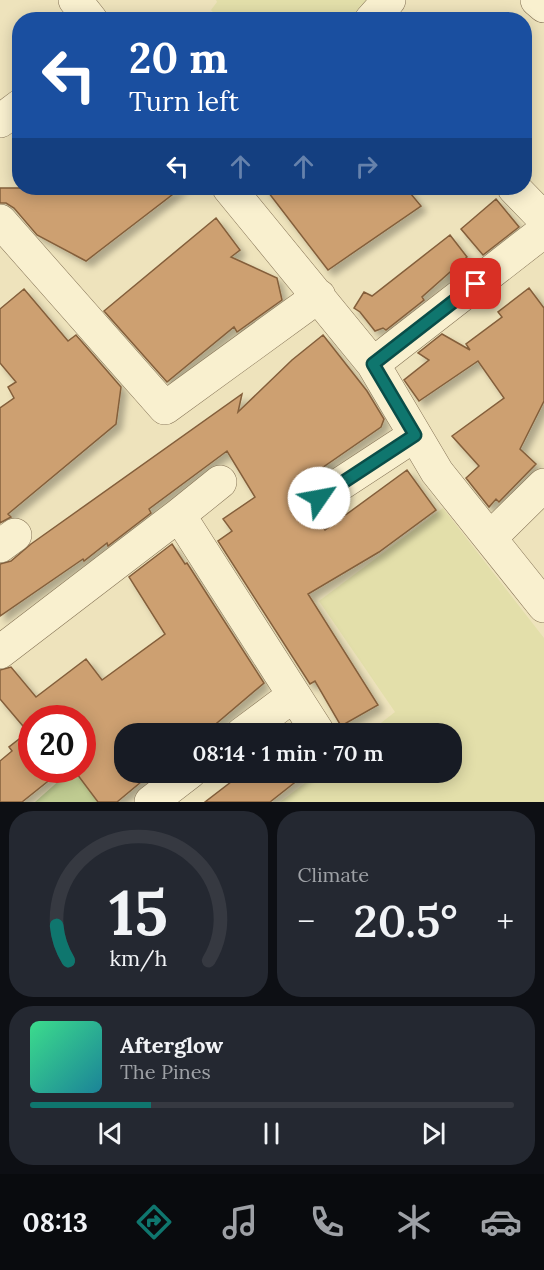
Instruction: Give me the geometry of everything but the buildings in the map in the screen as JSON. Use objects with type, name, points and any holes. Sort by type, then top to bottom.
[{"type":"street","points":[[378,12],[389,0]]},
{"type":"street","points":[[537,0],[544,6]]},
{"type":"street","points":[[235,195],[373,364],[437,472],[544,606]]},
{"type":"street","points":[[521,195],[544,219]]},
{"type":"street","points":[[0,221],[165,408],[319,296]]},
{"type":"street","points":[[373,364],[544,231]]},
{"type":"street","points":[[319,498],[415,435]]},
{"type":"street","points":[[0,652],[220,482]]},
{"type":"street","points":[[490,538],[544,485]]},
{"type":"street","points":[[179,515],[312,723]]},
{"type":"street","points":[[257,723],[294,695]]},
{"type":"street","points":[[151,802],[176,783]]},
{"type":"shaded area","points":[[216,0],[370,0],[359,12],[213,12],[211,10]]},
{"type":"shaded area","points":[[443,508],[544,638],[544,802],[280,802],[305,783],[462,783],[462,723],[381,723],[395,712],[319,601]]},
{"type":"green space","points":[[56,783],[92,783],[106,802],[35,802]]},
{"type":"route","points":[[319,498],[415,435],[373,364],[476,284]]}]
